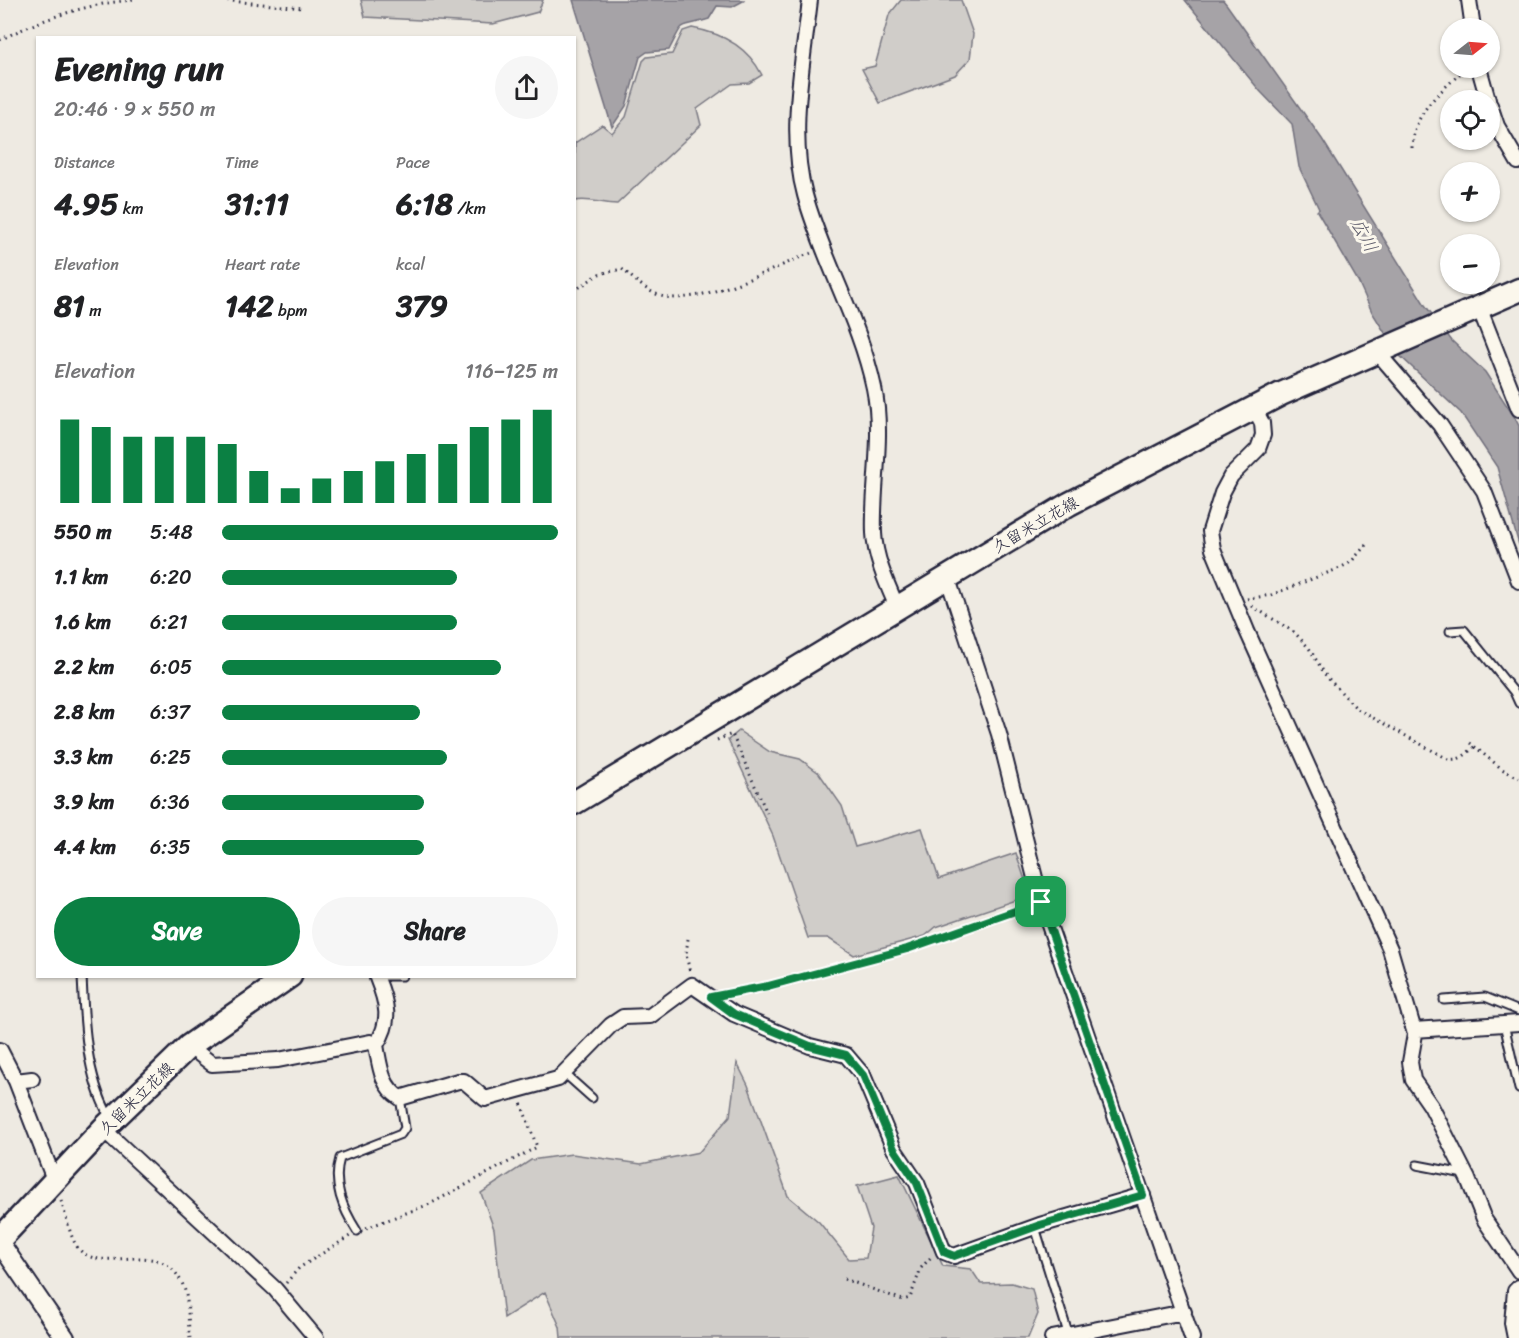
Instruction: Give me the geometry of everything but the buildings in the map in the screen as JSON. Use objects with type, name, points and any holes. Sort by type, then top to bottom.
[{"type":"main road","name":"久留米立花線","points":[[576,802],[1069,504],[1254,408],[1519,290]]},
{"type":"main road","name":"久留米立花線","points":[[0,1241],[108,1125],[189,1046],[287,978]]},
{"type":"street","points":[[810,0],[801,88],[798,157],[805,195],[854,323],[874,388],[879,427],[874,535],[883,576],[897,607]]},
{"type":"street","points":[[1469,0],[1472,18]]},
{"type":"street","points":[[1500,131],[1519,162]]},
{"type":"street","points":[[1479,307],[1519,409]]},
{"type":"street","points":[[1382,350],[1440,425],[1484,491],[1519,581]]},
{"type":"street","points":[[1254,408],[1262,423],[1263,435],[1258,449],[1231,477],[1222,492],[1210,531],[1213,549],[1247,631],[1390,950],[1414,1030],[1410,1062],[1413,1080],[1431,1106],[1466,1174],[1484,1218],[1519,1271]]},
{"type":"street","points":[[947,576],[999,734],[1041,902],[1192,1338]]},
{"type":"street","points":[[376,978],[387,1011],[385,1031],[376,1045],[383,1080],[390,1091],[400,1098],[464,1081],[485,1099],[558,1079],[611,1025],[623,1017],[650,1016],[692,985],[734,1014],[810,1046],[846,1055],[863,1075],[894,1149],[917,1183],[943,1249],[954,1256],[1035,1227],[1143,1195]]},
{"type":"street","points":[[1414,1030],[1519,1023]]},
{"type":"street","points":[[189,1046],[212,1064],[278,1060],[370,1042],[376,1045]]},
{"type":"street","points":[[0,1050],[16,1081],[55,1182]]},
{"type":"street","points":[[16,1081],[33,1079]]},
{"type":"street","points":[[108,1125],[280,1294],[316,1338]]},
{"type":"street","points":[[0,1241],[65,1338]]},
{"type":"street","points":[[1515,1338],[1512,1323],[1515,1292],[1519,1287]]},
{"type":"street","points":[[1052,1338],[1068,1333],[1184,1312]]},
{"type":"lane","points":[[1450,631],[1464,630],[1502,676],[1519,703]]},
{"type":"lane","points":[[82,978],[84,1024],[94,1079],[108,1125]]},
{"type":"lane","points":[[1444,1000],[1485,997],[1519,1011]]},
{"type":"lane","points":[[1504,1024],[1519,1089]]},
{"type":"lane","points":[[564,1073],[592,1098]]},
{"type":"lane","points":[[357,1231],[337,1189],[337,1168],[340,1158],[401,1134],[405,1128],[400,1098]]},
{"type":"lane","points":[[1417,1165],[1466,1174]]},
{"type":"lane","points":[[1035,1227],[1068,1333]]},
{"type":"path","points":[[0,40],[54,19],[115,1],[133,0]]},
{"type":"path","points":[[221,0],[280,8],[303,8]]},
{"type":"path","points":[[1412,148],[1413,129],[1425,108],[1456,78]]},
{"type":"path","points":[[576,290],[599,274],[622,269],[649,290],[663,297],[692,296],[729,287],[824,247]]},
{"type":"path","points":[[1366,545],[1351,562],[1340,568],[1270,595],[1243,600],[1294,632],[1309,648],[1343,696],[1371,718],[1448,759],[1456,760],[1475,746]]},
{"type":"path","points":[[715,740],[732,734],[740,757],[767,813]]},
{"type":"path","points":[[1470,743],[1502,769],[1519,778]]},
{"type":"path","points":[[711,997],[768,986],[907,949],[1041,902]]},
{"type":"path","points":[[688,939],[686,954],[692,985]]},
{"type":"path","points":[[280,1294],[289,1277],[299,1268],[357,1231],[429,1204],[537,1147],[516,1090]]},
{"type":"path","points":[[55,1182],[76,1246],[87,1255],[98,1258],[152,1257],[170,1265],[182,1282],[186,1294],[190,1338]]},
{"type":"path","points":[[844,1278],[903,1300],[910,1298],[921,1268],[943,1249]]},
{"type":"shaded area","points":[[361,0],[543,0],[538,12],[493,24],[365,17]]},
{"type":"shaded area","points":[[901,0],[961,0],[973,34],[970,59],[955,75],[880,103],[862,69],[875,66],[889,15]]},
{"type":"shaded area","points":[[692,28],[703,30],[733,43],[749,57],[762,75],[749,83],[732,84],[697,109],[701,125],[617,204],[576,201],[576,142],[602,125],[612,133],[626,117],[643,61],[647,57],[672,54],[683,31]]},
{"type":"shaded area","points":[[739,731],[770,752],[800,759],[819,773],[842,806],[855,847],[922,828],[939,879],[1016,853],[1030,895],[936,927],[925,936],[854,955],[828,938],[808,938],[773,836],[728,740]]},
{"type":"shaded area","points":[[737,1063],[748,1085],[788,1196],[819,1222],[849,1259],[866,1258],[871,1228],[857,1186],[899,1175],[943,1266],[971,1269],[981,1284],[1012,1283],[1032,1289],[1038,1314],[1028,1338],[561,1338],[560,1327],[545,1292],[504,1318],[494,1229],[481,1193],[531,1160],[572,1154],[641,1164],[699,1152],[730,1116]]},
{"type":"water","points":[[573,0],[745,0],[732,7],[717,6],[709,19],[686,25],[680,29],[669,50],[647,52],[640,57],[626,106],[612,127]]},
{"type":"water","name":"広川","points":[[1185,0],[1223,0],[1227,5],[1322,139],[1425,305],[1452,341],[1485,372],[1515,418],[1519,426],[1519,545],[1497,467],[1461,413],[1398,354],[1372,312],[1358,281],[1317,211],[1319,209],[1299,167],[1292,124],[1260,91]]},
{"type":"route","points":[[1041,902],[1143,1195],[1040,1225],[954,1256],[944,1252],[917,1183],[894,1149],[863,1075],[846,1055],[810,1046],[734,1014],[711,997],[768,986],[907,949],[1041,902]]}]
